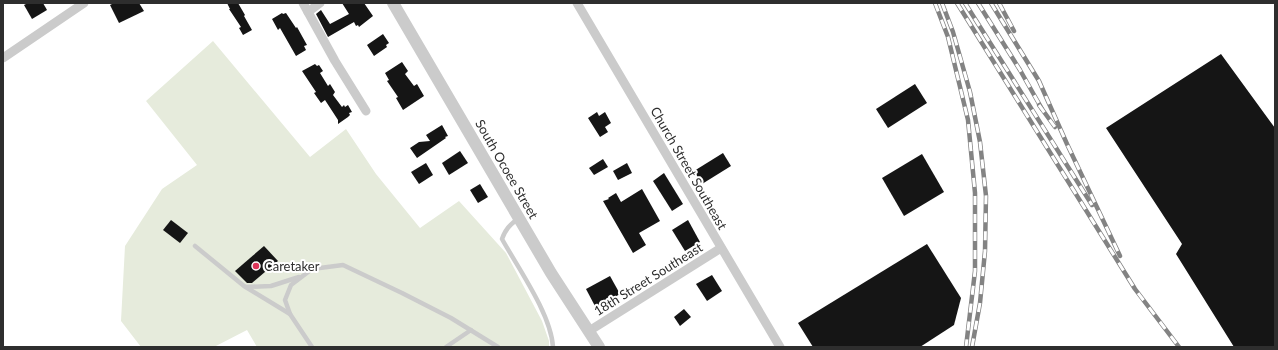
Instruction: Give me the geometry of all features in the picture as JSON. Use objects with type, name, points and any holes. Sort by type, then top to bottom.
[{"type":"street","points":[[3,58],[84,3]]},
{"type":"street","points":[[303,3],[335,61],[366,111]]},
{"type":"street","points":[[308,12],[320,3]]},
{"type":"street","name":"South Ocoee Street","points":[[393,3],[551,273],[599,347]]},
{"type":"street","name":"Church Street Southeast","points":[[577,3],[780,347]]},
{"type":"street","name":"18th Street Southeast","points":[[589,332],[721,248]]},
{"type":"lane","points":[[520,218],[513,222],[504,231],[502,239],[546,319],[553,338],[553,347]]},
{"type":"lane","points":[[194,246],[244,286],[290,314]]},
{"type":"lane","points":[[312,347],[290,314],[285,300],[290,285],[312,269],[343,265],[451,318],[498,347]]},
{"type":"lane","points":[[244,286],[271,286],[302,276]]},
{"type":"lane","points":[[446,347],[471,330]]},
{"type":"shaded area","points":[[213,41],[310,157],[346,129],[376,174],[420,228],[459,201],[506,253],[542,321],[549,341],[549,347],[257,347],[247,330],[214,347],[141,347],[121,321],[125,246],[162,189],[197,165],[146,101]]},
{"type":"building","points":[[28,3],[43,3],[47,10],[32,19],[24,5]]},
{"type":"building","points":[[114,3],[139,3],[144,11],[119,23],[110,5]]},
{"type":"building","points":[[227,3],[238,3],[252,30],[243,35],[239,28],[241,27],[229,9]]},
{"type":"building","points":[[342,3],[364,3],[373,16],[359,27],[358,25],[356,26],[354,22],[328,37],[316,14],[321,10],[330,24],[349,14]]},
{"type":"building","points":[[282,13],[286,13],[296,28],[297,27],[307,45],[304,46],[306,50],[296,56],[280,28],[278,30],[272,19]]},
{"type":"building","points":[[383,34],[389,43],[386,45],[387,47],[374,56],[367,45]]},
{"type":"building","points":[[1221,54],[1275,128],[1275,347],[1234,347],[1176,254],[1182,244],[1106,128]]},
{"type":"building","points":[[402,62],[408,71],[405,74],[414,86],[417,84],[424,96],[403,110],[396,98],[398,97],[387,81],[389,80],[385,73]]},
{"type":"building","points":[[315,64],[317,66],[319,65],[323,71],[320,73],[328,86],[330,84],[335,92],[333,95],[342,107],[344,105],[345,107],[348,105],[352,112],[338,124],[338,120],[325,100],[321,103],[314,93],[316,92],[302,71]]},
{"type":"building","points":[[915,84],[927,103],[888,128],[876,109]]},
{"type":"building","points":[[597,112],[599,116],[605,112],[611,123],[605,127],[608,132],[600,137],[588,118]]},
{"type":"building","points":[[442,125],[448,136],[417,158],[410,148],[419,142],[430,141],[426,135]]},
{"type":"building","points":[[460,151],[468,163],[449,175],[442,163]]},
{"type":"building","points":[[723,153],[731,166],[702,184],[694,171]]},
{"type":"building","points":[[922,154],[944,192],[904,216],[882,178]]},
{"type":"building","points":[[603,159],[608,167],[594,175],[589,168]]},
{"type":"building","points":[[426,163],[433,175],[419,184],[411,172]]},
{"type":"building","points":[[627,163],[632,173],[618,180],[613,171]]},
{"type":"building","points":[[664,173],[683,204],[672,211],[653,181]]},
{"type":"building","points":[[480,184],[488,197],[478,203],[470,190]]},
{"type":"building","points":[[642,189],[660,221],[639,233],[646,245],[633,253],[603,201],[609,199],[608,198],[616,193],[621,202]]},
{"type":"building","points":[[171,220],[188,233],[180,243],[163,230]]},
{"type":"building","points":[[688,220],[700,242],[685,251],[672,230]]},
{"type":"building","points":[[927,244],[961,298],[954,325],[920,347],[813,347],[798,323]]},
{"type":"building","name":"Caretaker","points":[[264,246],[278,261],[252,283],[247,283],[235,271]]},
{"type":"building","points":[[712,275],[722,291],[707,301],[696,284]]},
{"type":"building","points":[[610,276],[620,294],[596,308],[586,289]]},
{"type":"building","points":[[684,309],[691,317],[680,326],[674,317]]},
{"type":"railway","points":[[935,3],[948,37],[968,120],[975,193],[975,271],[966,347]]},
{"type":"railway","points":[[942,3],[953,32],[970,92],[980,142],[986,196],[985,251],[980,303],[972,347]]},
{"type":"railway","points":[[957,3],[1135,289],[1179,347]]},
{"type":"railway","points":[[965,3],[1092,205]]},
{"type":"railway","points":[[978,3],[1020,70],[1042,109]]},
{"type":"railway","points":[[991,3],[1039,81],[1120,256]]},
{"type":"railway","points":[[999,3],[1014,31]]},
{"type":"railway","points":[[1039,105],[1055,127]]},
{"type":"place","name":"Caretaker","points":[[256,266]]}]
